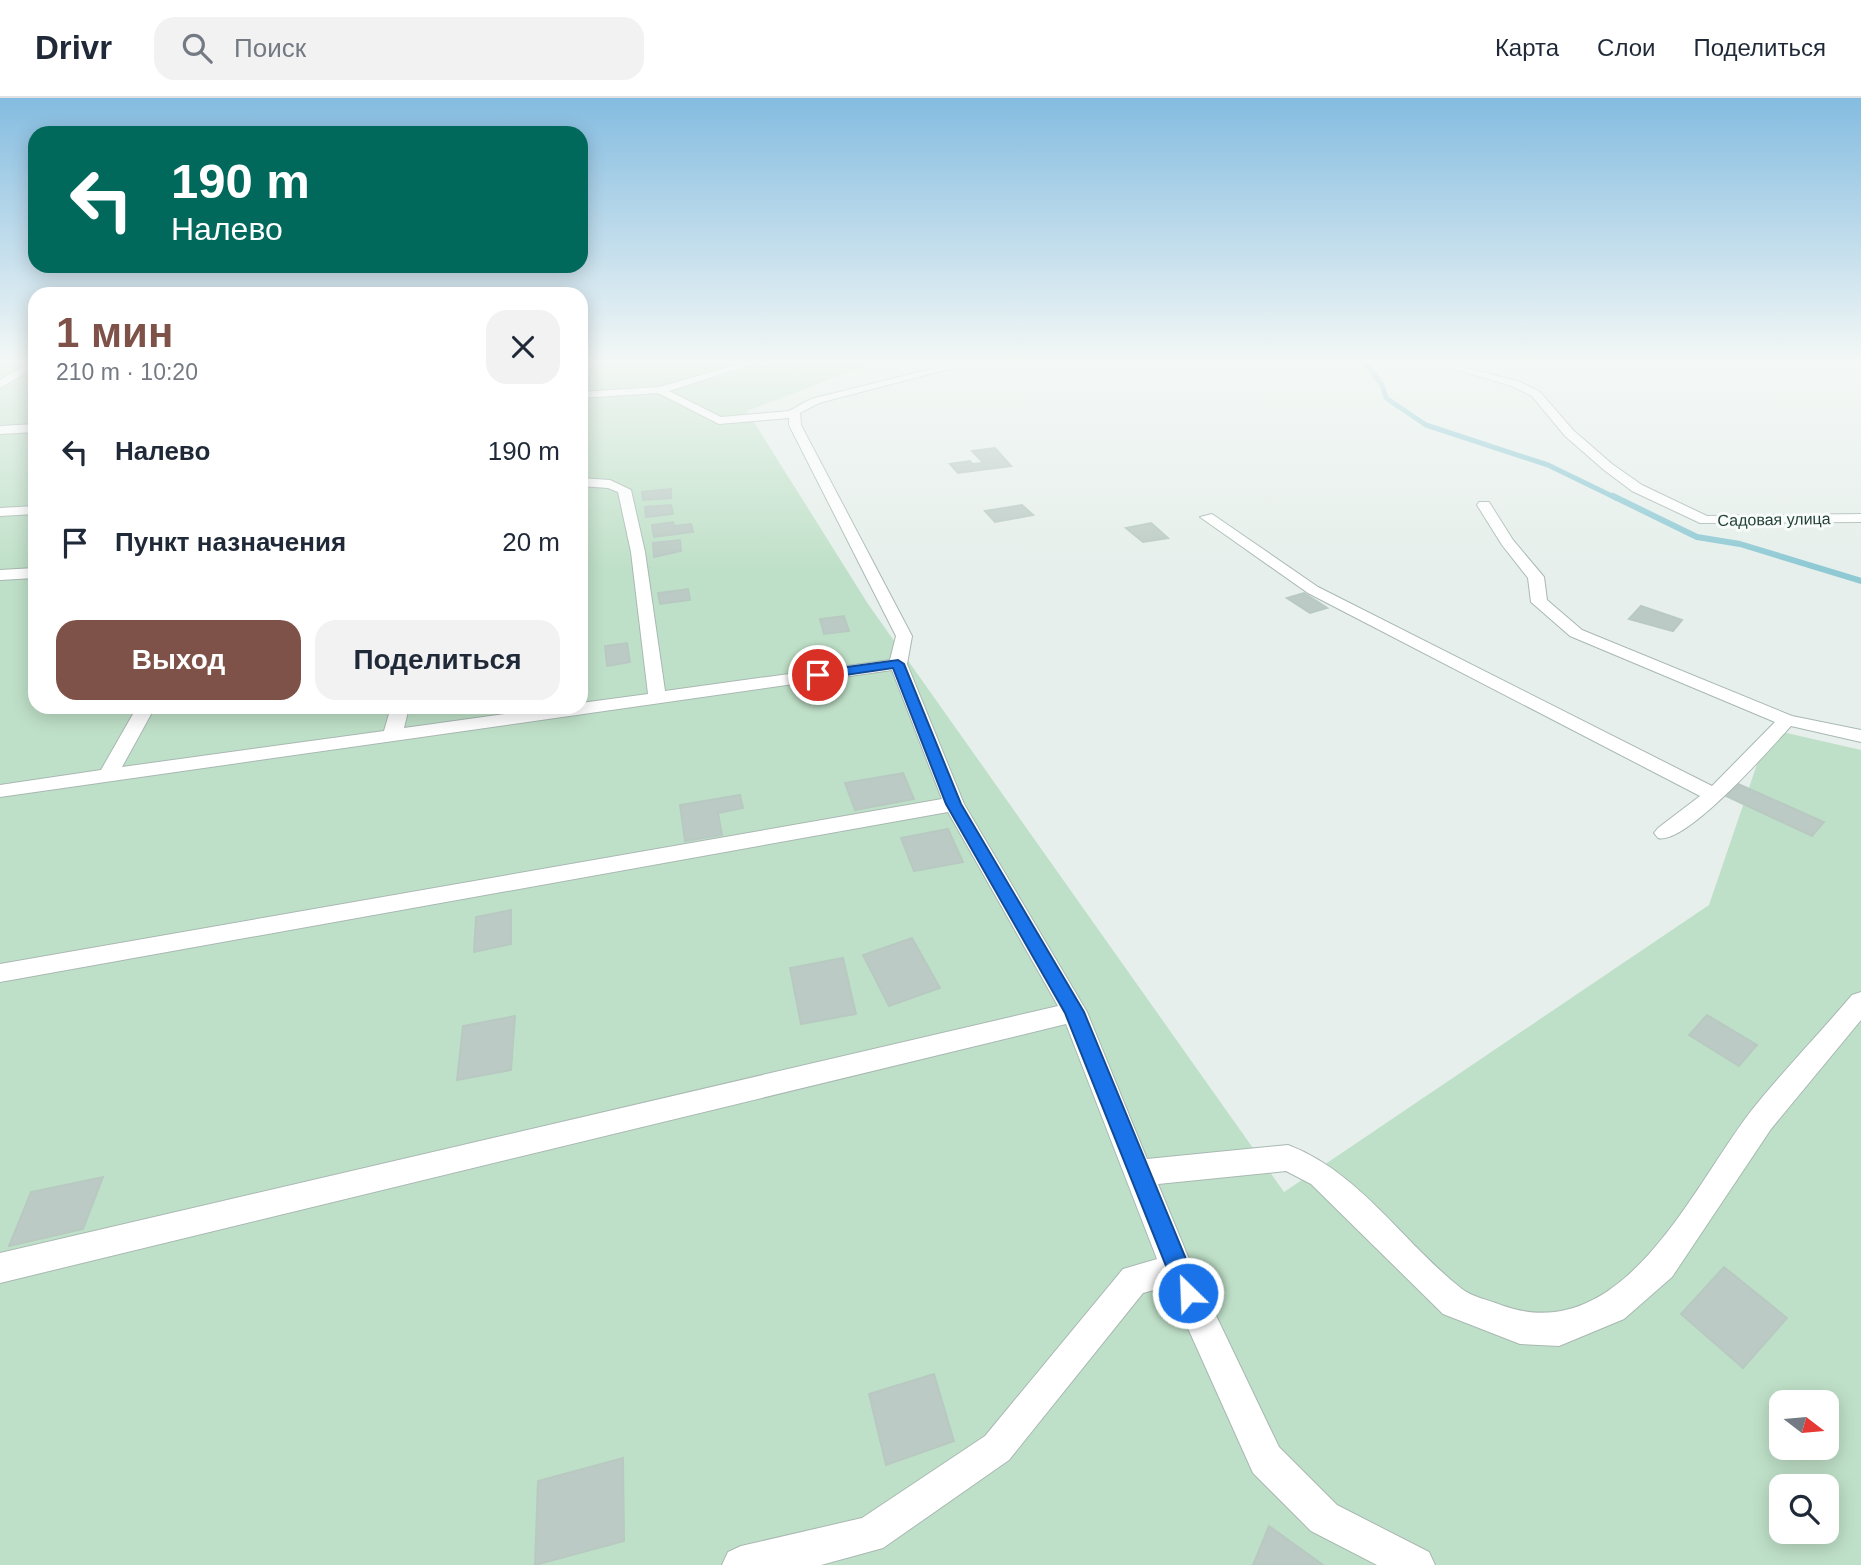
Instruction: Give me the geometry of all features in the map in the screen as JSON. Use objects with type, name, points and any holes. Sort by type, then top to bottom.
[{"type":"street","points":[[799,432],[904,636],[898,664],[954,804],[1074,1012],[1177,1269],[1266,1460],[1324,1518],[1416,1565]]},
{"type":"street","name":"Садовая улица","points":[[1569,432],[1637,488],[1705,520],[1861,518]]},
{"type":"street","points":[[588,482],[610,484],[624,490],[638,552],[657,697]]},
{"type":"street","points":[[1484,505],[1507,542],[1536,577],[1539,602],[1576,633],[1787,720],[1861,736]]},
{"type":"street","points":[[0,512],[28,510]]},
{"type":"street","points":[[1207,517],[1313,590],[1714,795]]},
{"type":"street","points":[[0,575],[28,573]]},
{"type":"street","points":[[588,707],[898,664]]},
{"type":"street","points":[[108,776],[142,714]]},
{"type":"street","points":[[392,737],[398,714]]},
{"type":"street","points":[[0,791],[544,714]]},
{"type":"street","points":[[1665,832],[1714,795],[1787,720]]},
{"type":"street","points":[[0,973],[954,804]]},
{"type":"street","points":[[1139,1173],[1288,1158],[1321,1174],[1454,1303],[1520,1328],[1559,1330],[1613,1308],[1661,1266],[1761,1120],[1861,1002]]},
{"type":"street","points":[[0,1268],[1074,1012]]},
{"type":"street","points":[[741,1565],[870,1535],[997,1448],[1134,1280],[1177,1269]]},
{"type":"green space","points":[[0,432],[28,432],[28,714],[588,714],[588,432],[760,432],[868,604],[1284,1192],[1709,905],[1769,729],[1861,750],[1861,1565],[0,1565]]},
{"type":"building","points":[[995,448],[1011,466],[989,469],[972,451]]},
{"type":"building","points":[[970,461],[972,464],[981,463],[987,469],[958,473],[950,464]]},
{"type":"building","points":[[671,489],[671,498],[643,500],[642,492]]},
{"type":"building","points":[[671,505],[673,514],[646,517],[645,507]]},
{"type":"building","points":[[1022,505],[1033,515],[995,522],[985,511]]},
{"type":"building","points":[[673,522],[674,526],[691,524],[693,532],[654,537],[652,525]]},
{"type":"building","points":[[1151,523],[1168,538],[1143,542],[1126,528]]},
{"type":"building","points":[[680,540],[681,551],[654,557],[653,543]]},
{"type":"building","points":[[688,589],[690,600],[660,604],[658,593]]},
{"type":"building","points":[[1304,593],[1327,608],[1310,613],[1287,598]]},
{"type":"building","points":[[1641,606],[1682,620],[1673,631],[1629,619]]},
{"type":"building","points":[[844,616],[849,631],[824,634],[820,619]]},
{"type":"building","points":[[627,643],[630,662],[607,666],[605,646]]},
{"type":"building","points":[[903,773],[914,799],[855,810],[845,783]]},
{"type":"building","points":[[1738,784],[1824,822],[1812,836],[1726,796]]},
{"type":"building","points":[[740,795],[743,808],[718,813],[722,835],[685,841],[680,805]]},
{"type":"building","points":[[948,829],[963,862],[914,871],[901,838]]},
{"type":"building","points":[[511,910],[511,944],[474,952],[476,917]]},
{"type":"building","points":[[912,938],[940,988],[889,1006],[863,955]]},
{"type":"building","points":[[843,958],[856,1014],[801,1024],[790,968]]},
{"type":"building","points":[[1707,1015],[1757,1045],[1739,1066],[1689,1035]]},
{"type":"building","points":[[515,1016],[511,1070],[457,1080],[463,1026]]},
{"type":"building","points":[[103,1177],[83,1229],[9,1246],[31,1192]]},
{"type":"building","points":[[1724,1267],[1787,1318],[1743,1368],[1681,1314]]},
{"type":"building","points":[[934,1374],[954,1441],[886,1465],[869,1394]]},
{"type":"building","points":[[623,1458],[624,1541],[535,1565],[538,1481]]},
{"type":"building","points":[[1269,1526],[1323,1565],[1253,1565]]},
{"type":"waterway","points":[[1449,432],[1548,465],[1616,498]]},
{"type":"waterway","points":[[1613,496],[1697,537],[1740,544],[1861,581]]},
{"type":"route","points":[[818,675],[898,664],[954,804],[1074,1012],[1188,1293]]}]
